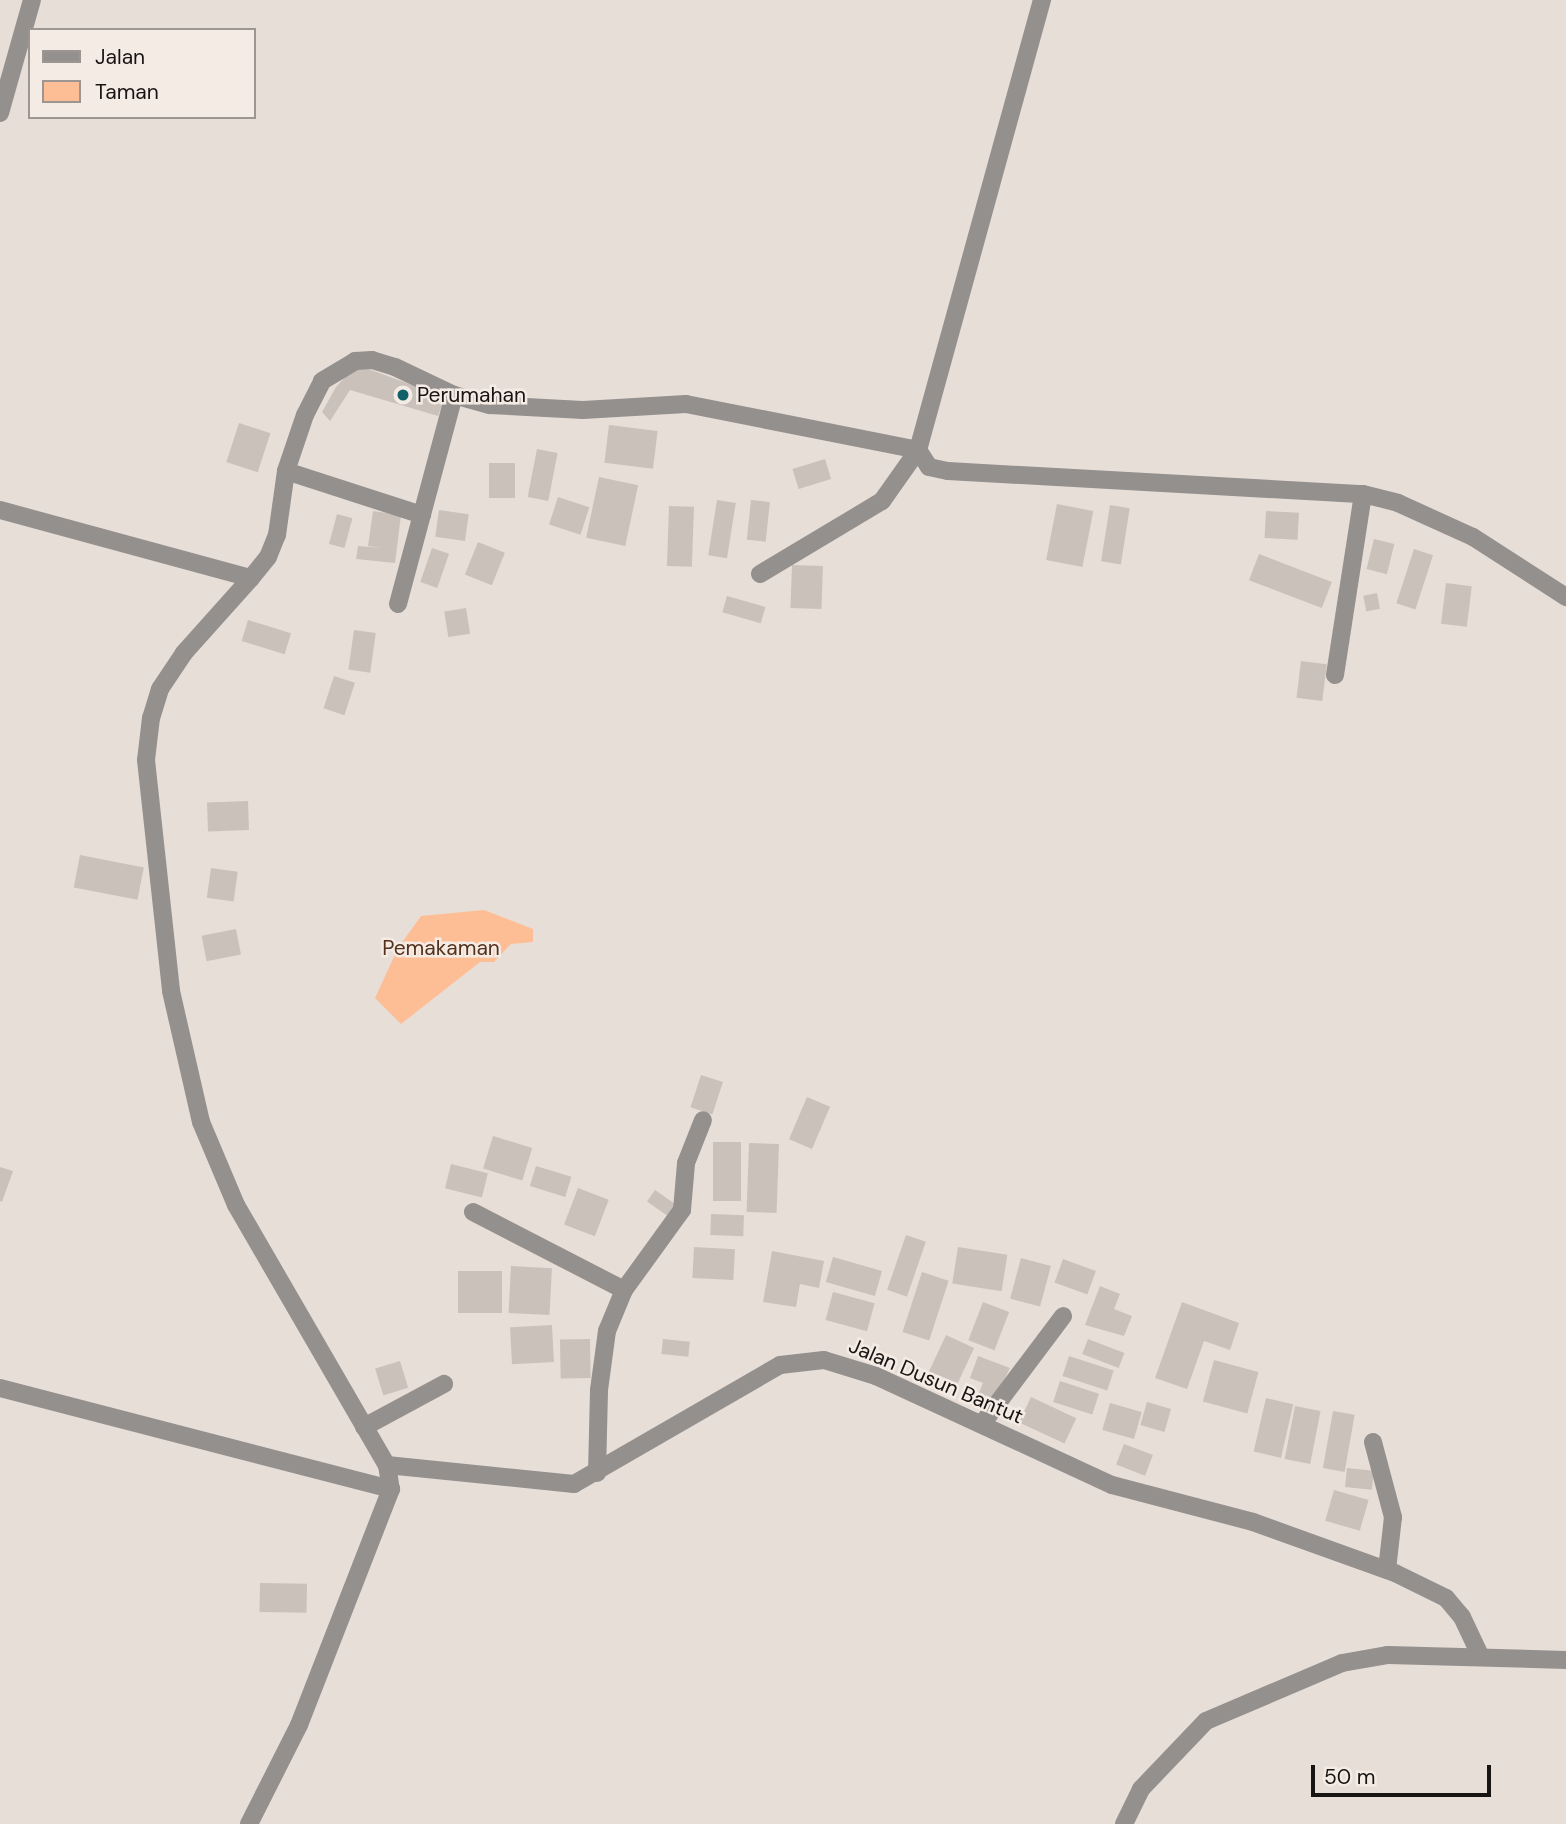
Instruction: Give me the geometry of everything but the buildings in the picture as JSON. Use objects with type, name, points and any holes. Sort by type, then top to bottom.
[{"type":"street","points":[[0,113],[32,0]]},
{"type":"street","points":[[760,574],[882,500],[918,450],[1042,0]]},
{"type":"street","points":[[249,1824],[299,1725],[391,1489],[387,1465],[236,1205],[201,1122],[171,991],[146,760],[151,718],[160,689],[184,653],[268,557],[277,535],[286,471],[322,381],[340,367],[372,360],[454,395],[519,408],[686,404],[918,450],[929,467],[948,471],[1363,494],[1398,503],[1473,537],[1566,597]]},
{"type":"street","points":[[398,604],[454,395]]},
{"type":"street","points":[[286,471],[422,515]]},
{"type":"street","points":[[1335,675],[1363,494]]},
{"type":"street","points":[[0,510],[251,578]]},
{"type":"street","points":[[597,1473],[599,1390],[607,1331],[624,1290],[682,1210],[686,1163],[704,1120]]},
{"type":"street","points":[[472,1212],[624,1290]]},
{"type":"street","points":[[982,1424],[1063,1316]]},
{"type":"street","name":"Jalan Dusun Bantut","points":[[387,1465],[574,1485],[780,1365],[794,1361],[844,1364],[982,1424],[1112,1485],[1254,1522],[1391,1572],[1446,1598],[1462,1617],[1480,1655]]},
{"type":"street","points":[[364,1427],[444,1384]]},
{"type":"street","points":[[0,1388],[391,1489]]},
{"type":"street","points":[[1373,1441],[1393,1517],[1391,1572]]},
{"type":"street","points":[[1124,1824],[1140,1789],[1206,1721],[1365,1657],[1480,1655],[1566,1660]]},
{"type":"green space","name":"Pemakaman","points":[[484,910],[533,929],[533,942],[511,944],[494,962],[480,962],[401,1024],[375,998],[398,948],[421,916]]},
{"type":"place","name":"Perumahan","points":[[403,395]]}]
